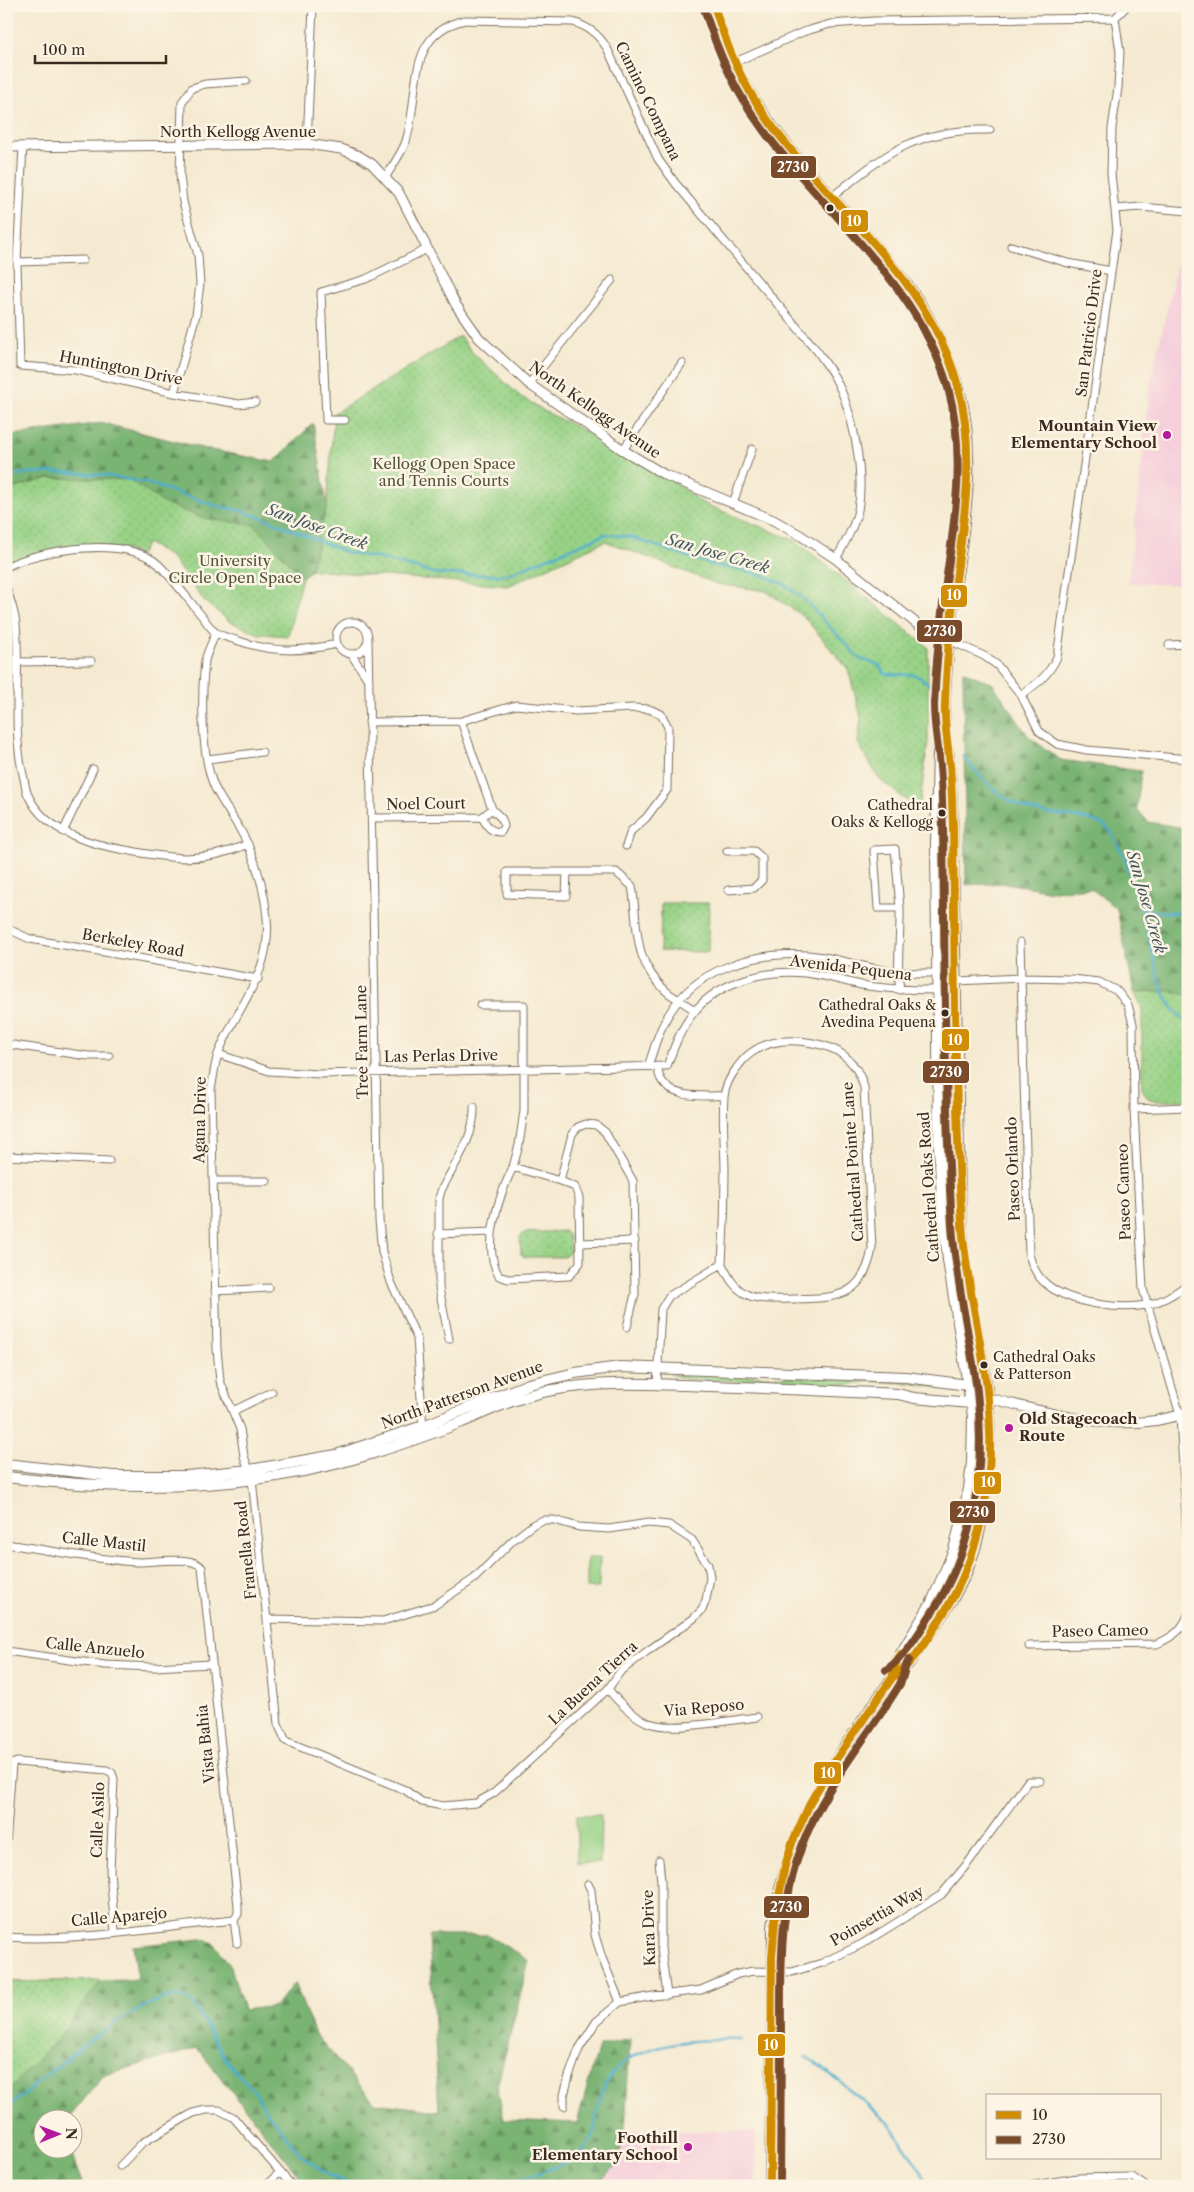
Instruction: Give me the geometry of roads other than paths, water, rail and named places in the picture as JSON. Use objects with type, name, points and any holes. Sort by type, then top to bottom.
[{"type":"main road","name":"Cathedral Oaks Road","points":[[714,6],[733,63],[766,117],[832,198],[889,263],[921,304],[947,355],[959,392],[966,428],[968,483],[948,640],[945,736],[949,753],[964,1244],[990,1421],[981,1526],[969,1569],[948,1607],[906,1668],[892,1678]]},
{"type":"main road","name":"Cathedral Oaks Road","points":[[770,2186],[772,1972],[776,1900],[795,1836],[816,1792],[892,1678],[897,1660],[932,1602],[943,1578],[961,1525],[969,1490],[972,1462],[971,1403],[948,1260],[939,1148],[936,844],[938,750],[945,736]]},
{"type":"main road","name":"North Patterson Avenue","points":[[424,1431],[498,1395],[552,1378],[620,1367],[906,1376],[968,1386],[988,1398]]},
{"type":"main road","name":"North Patterson Avenue","points":[[6,1477],[88,1485],[193,1485],[336,1455],[424,1431],[546,1391],[592,1384],[657,1384],[898,1394],[914,1398],[971,1403],[988,1398]]},
{"type":"main road","name":"North Patterson Avenue","points":[[6,1464],[113,1476],[251,1474]]},
{"type":"street","points":[[307,144],[313,6]]},
{"type":"street","points":[[733,63],[803,32],[830,24],[874,21],[1115,18],[1127,6]]},
{"type":"street","name":"San Patricio Drive","points":[[1021,695],[1046,676],[1057,657],[1117,230],[1111,173],[1112,128],[1118,88],[1120,52],[1115,18]]},
{"type":"street","name":"Camino Compana","points":[[385,178],[406,142],[420,57],[427,43],[450,23],[466,20],[573,22],[587,27],[599,36],[607,48],[658,159],[676,184],[818,352],[835,379],[851,423],[859,463],[858,508],[852,528],[836,559]]},
{"type":"street","points":[[174,393],[196,315],[200,284],[198,255],[183,202],[180,175],[182,102],[192,88],[205,84],[246,81]]},
{"type":"street","points":[[832,198],[886,155],[916,140],[966,130],[990,130]]},
{"type":"street","name":"North Kellogg Avenue","points":[[6,147],[307,144],[341,149],[358,156],[372,164],[398,193],[456,306],[480,338],[529,384],[623,450],[665,475],[773,520],[836,559],[922,628],[984,656],[997,666],[1021,695],[1039,731],[1056,744],[1087,750],[1188,759]]},
{"type":"street","name":"Huntington Drive","points":[[23,146],[17,262],[20,366],[76,370],[174,393],[239,404],[256,402]]},
{"type":"street","points":[[1116,210],[1140,207],[1188,211]]},
{"type":"street","points":[[1011,246],[1060,262],[1111,272]]},
{"type":"street","points":[[345,420],[326,420],[321,292],[366,279],[427,249]]},
{"type":"street","points":[[17,262],[82,260]]},
{"type":"street","points":[[529,384],[612,280]]},
{"type":"street","points":[[623,450],[682,363]]},
{"type":"street","points":[[732,503],[752,449]]},
{"type":"street","points":[[6,567],[33,556],[57,551],[108,547],[127,550],[158,563],[215,633],[258,648],[283,651],[315,649],[337,644]]},
{"type":"street","points":[[6,587],[16,622],[19,762],[29,798],[44,817],[63,832],[104,847],[161,857],[194,858],[217,855],[248,844]]},
{"type":"street","points":[[351,622],[363,627],[368,640],[360,652],[351,654],[342,651],[337,644],[338,630],[344,624],[351,622]]},
{"type":"street","name":"Agana Drive","points":[[215,633],[206,660],[203,704],[208,759],[213,783],[226,810],[248,844],[264,893],[268,920],[266,949],[258,979],[232,1023],[218,1054],[211,1089],[215,1290],[220,1381],[240,1429],[245,1460],[251,1474]]},
{"type":"street","name":"Tree Farm Lane","points":[[368,640],[379,1220],[382,1252],[391,1282],[417,1338],[424,1431]]},
{"type":"street","points":[[1169,645],[1188,644]]},
{"type":"street","points":[[351,654],[369,681]]},
{"type":"street","points":[[17,662],[91,660]]},
{"type":"street","points":[[369,722],[461,721],[516,705],[576,711],[633,708],[649,709],[661,714],[668,727],[667,790],[646,818],[632,831],[626,846]]},
{"type":"street","name":"Noel Court","points":[[461,721],[492,808],[502,819],[504,826],[501,832],[494,832],[487,826],[482,817]]},
{"type":"street","points":[[208,759],[262,752]]},
{"type":"street","points":[[63,832],[94,769]]},
{"type":"street","name":"Noel Court","points":[[372,818],[482,817],[492,808]]},
{"type":"street","points":[[900,908],[878,908],[874,850],[894,849],[900,908],[901,935],[898,971],[900,990]]},
{"type":"street","points":[[728,851],[754,851],[762,858],[762,880],[754,888],[728,890]]},
{"type":"street","points":[[567,872],[566,896],[507,894],[507,872],[567,872],[616,872],[632,886],[636,908],[637,947],[648,969],[667,991],[681,999],[695,1011]]},
{"type":"street","name":"Berkeley Road","points":[[6,928],[30,939],[258,979]]},
{"type":"street","name":"Paseo Orlando","points":[[1020,942],[1030,1255],[1033,1267],[1044,1282],[1071,1297],[1114,1307],[1148,1304],[1176,1292],[1188,1284]]},
{"type":"street","name":"Avenida Pequena","points":[[648,1066],[662,1026],[681,999],[703,979],[721,968],[742,961],[766,956],[814,956],[898,971],[938,973],[956,981]]},
{"type":"street","name":"Avenida Pequena","points":[[667,1066],[674,1046],[695,1011],[728,986],[749,978],[785,972],[804,973],[861,985],[900,990],[938,990],[956,981]]},
{"type":"street","name":"Paseo Cameo","points":[[956,981],[1021,978],[1078,980],[1106,984],[1117,991],[1128,1005],[1133,1024],[1134,1109],[1143,1289],[1184,1413],[1188,1554]]},
{"type":"street","points":[[480,1006],[524,1005],[526,1068],[524,1111],[519,1146],[513,1167],[502,1188],[492,1232],[494,1267],[499,1276],[508,1279],[569,1276],[580,1263],[580,1198],[575,1187],[560,1180],[513,1167]]},
{"type":"street","name":"Cathedral Pointe Lane","points":[[795,1040],[816,1044],[840,1053],[851,1061],[860,1072],[864,1087],[872,1249],[870,1264],[860,1280],[850,1290],[838,1296],[823,1299],[756,1298],[734,1286],[722,1264],[725,1215],[724,1096],[730,1076],[746,1056],[770,1042],[795,1040]]},
{"type":"street","points":[[6,1044],[88,1056],[109,1056]]},
{"type":"street","name":"Las Perlas Drive","points":[[218,1054],[269,1071],[319,1074],[376,1071],[667,1066]]},
{"type":"street","points":[[657,1066],[661,1080],[668,1088],[680,1094],[724,1096]]},
{"type":"street","points":[[1134,1109],[1188,1107]]},
{"type":"street","points":[[448,1339],[440,1288],[438,1234],[441,1191],[469,1138],[474,1120],[474,1108]]},
{"type":"street","points":[[560,1180],[572,1134],[578,1127],[586,1124],[596,1125],[605,1132],[633,1181],[636,1294],[627,1327]]},
{"type":"street","points":[[6,1156],[109,1161]]},
{"type":"street","points":[[212,1181],[267,1181]]},
{"type":"street","points":[[438,1234],[492,1232]]},
{"type":"street","points":[[581,1242],[635,1241]]},
{"type":"street","points":[[657,1384],[661,1308],[669,1296],[722,1264]]},
{"type":"street","points":[[215,1290],[269,1288]]},
{"type":"street","points":[[233,1411],[272,1392]]},
{"type":"street","name":"North Patterson Avenue","points":[[988,1398],[1112,1424],[1159,1421],[1184,1413]]},
{"type":"street","name":"Franella Road","points":[[251,1474],[267,1619]]},
{"type":"street","name":"La Buena Tierra","points":[[542,1520],[554,1520],[578,1527],[608,1529],[649,1523],[669,1525],[692,1540],[708,1565],[710,1577],[706,1600],[702,1610],[693,1620],[620,1672],[608,1689],[494,1793],[476,1803],[443,1806],[422,1802],[405,1790],[286,1742],[278,1724],[267,1619],[383,1622],[436,1605],[474,1579],[513,1540],[542,1520]]},
{"type":"street","name":"Calle Mastil","points":[[6,1544],[107,1559],[140,1562],[188,1560],[200,1564]]},
{"type":"street","name":"Vista Bahia","points":[[200,1564],[203,1575],[238,1906],[238,1914],[234,1920],[237,1943]]},
{"type":"street","name":"Paseo Cameo","points":[[1029,1646],[1157,1644],[1174,1636],[1184,1625],[1188,1615]]},
{"type":"street","name":"Calle Anzuelo","points":[[6,1651],[105,1665],[154,1667],[211,1664]]},
{"type":"street","name":"Via Reposo","points":[[608,1689],[621,1705],[635,1715],[648,1723],[662,1726],[756,1717]]},
{"type":"street","name":"Calle Asilo","points":[[6,1845],[12,1764],[17,1762],[107,1770],[112,1773],[114,1780],[110,1871],[115,1932]]},
{"type":"street","name":"Poinsettia Way","points":[[620,2002],[701,1990],[738,1974],[754,1971],[792,1972],[844,1954],[941,1895],[968,1863],[1028,1781],[1040,1781]]},
{"type":"street","name":"Kara Drive","points":[[659,1860],[661,1881],[661,1948],[667,1995]]},
{"type":"street","points":[[564,2106],[564,2094],[579,2048],[596,2022],[620,2002],[595,1935],[591,1890],[588,1884]]},
{"type":"street","name":"Calle Aparejo","points":[[6,1937],[30,1938],[115,1932],[234,1920]]},
{"type":"street","points":[[120,2166],[142,2143],[193,2113],[219,2110],[233,2117],[292,2186]]},
{"type":"street","points":[[265,2186],[280,2172]]},
{"type":"street","points":[[1029,2186],[1077,2178],[1132,2177],[1145,2186]]},
{"type":"waterway","name":"San Jose Creek","points":[[6,477],[27,473],[62,472],[103,475],[144,482],[217,506],[238,510],[266,519],[348,553],[382,559],[438,574],[505,575],[606,534],[630,537],[712,565],[739,569],[784,584],[802,597],[860,659],[879,665],[885,674],[916,675],[929,684]]},
{"type":"waterway","name":"San Jose Creek","points":[[963,756],[992,788],[1019,806],[1039,812],[1085,819],[1104,826],[1110,831],[1123,855],[1134,886],[1162,988],[1171,1006],[1188,1022]]},
{"type":"waterway","points":[[1141,907],[1151,911],[1188,914]]},
{"type":"waterway","points":[[6,2109],[82,2046],[115,2023],[141,2008],[166,1997],[182,1997],[193,2003],[228,2063],[256,2093],[268,2113],[301,2155],[326,2174],[354,2186]]},
{"type":"waterway","points":[[509,2186],[517,2181],[569,2161],[584,2150],[594,2130],[602,2093],[610,2075],[624,2062],[641,2053],[661,2046],[682,2042],[741,2040]]},
{"type":"waterway","points":[[805,2057],[815,2062],[889,2123],[931,2186]]},
{"type":"place","name":"Mountain View Elementary School","points":[[1167,435]]},
{"type":"place","name":"Cathedral Oaks & Kellogg","points":[[942,813]]},
{"type":"place","name":"Cathedral Oaks & Avedina Pequena","points":[[945,1013]]},
{"type":"place","name":"Cathedral Oaks & Patterson","points":[[984,1365]]},
{"type":"place","name":"Old Stagecoach Route","points":[[1009,1428]]},
{"type":"place","name":"Foothill Elementary School","points":[[688,2147]]},
{"type":"park label","name":"Kellogg Open Space and Tennis Courts","points":[[444,472]]},
{"type":"park label","name":"University Circle Open Space","points":[[235,570]]}]
